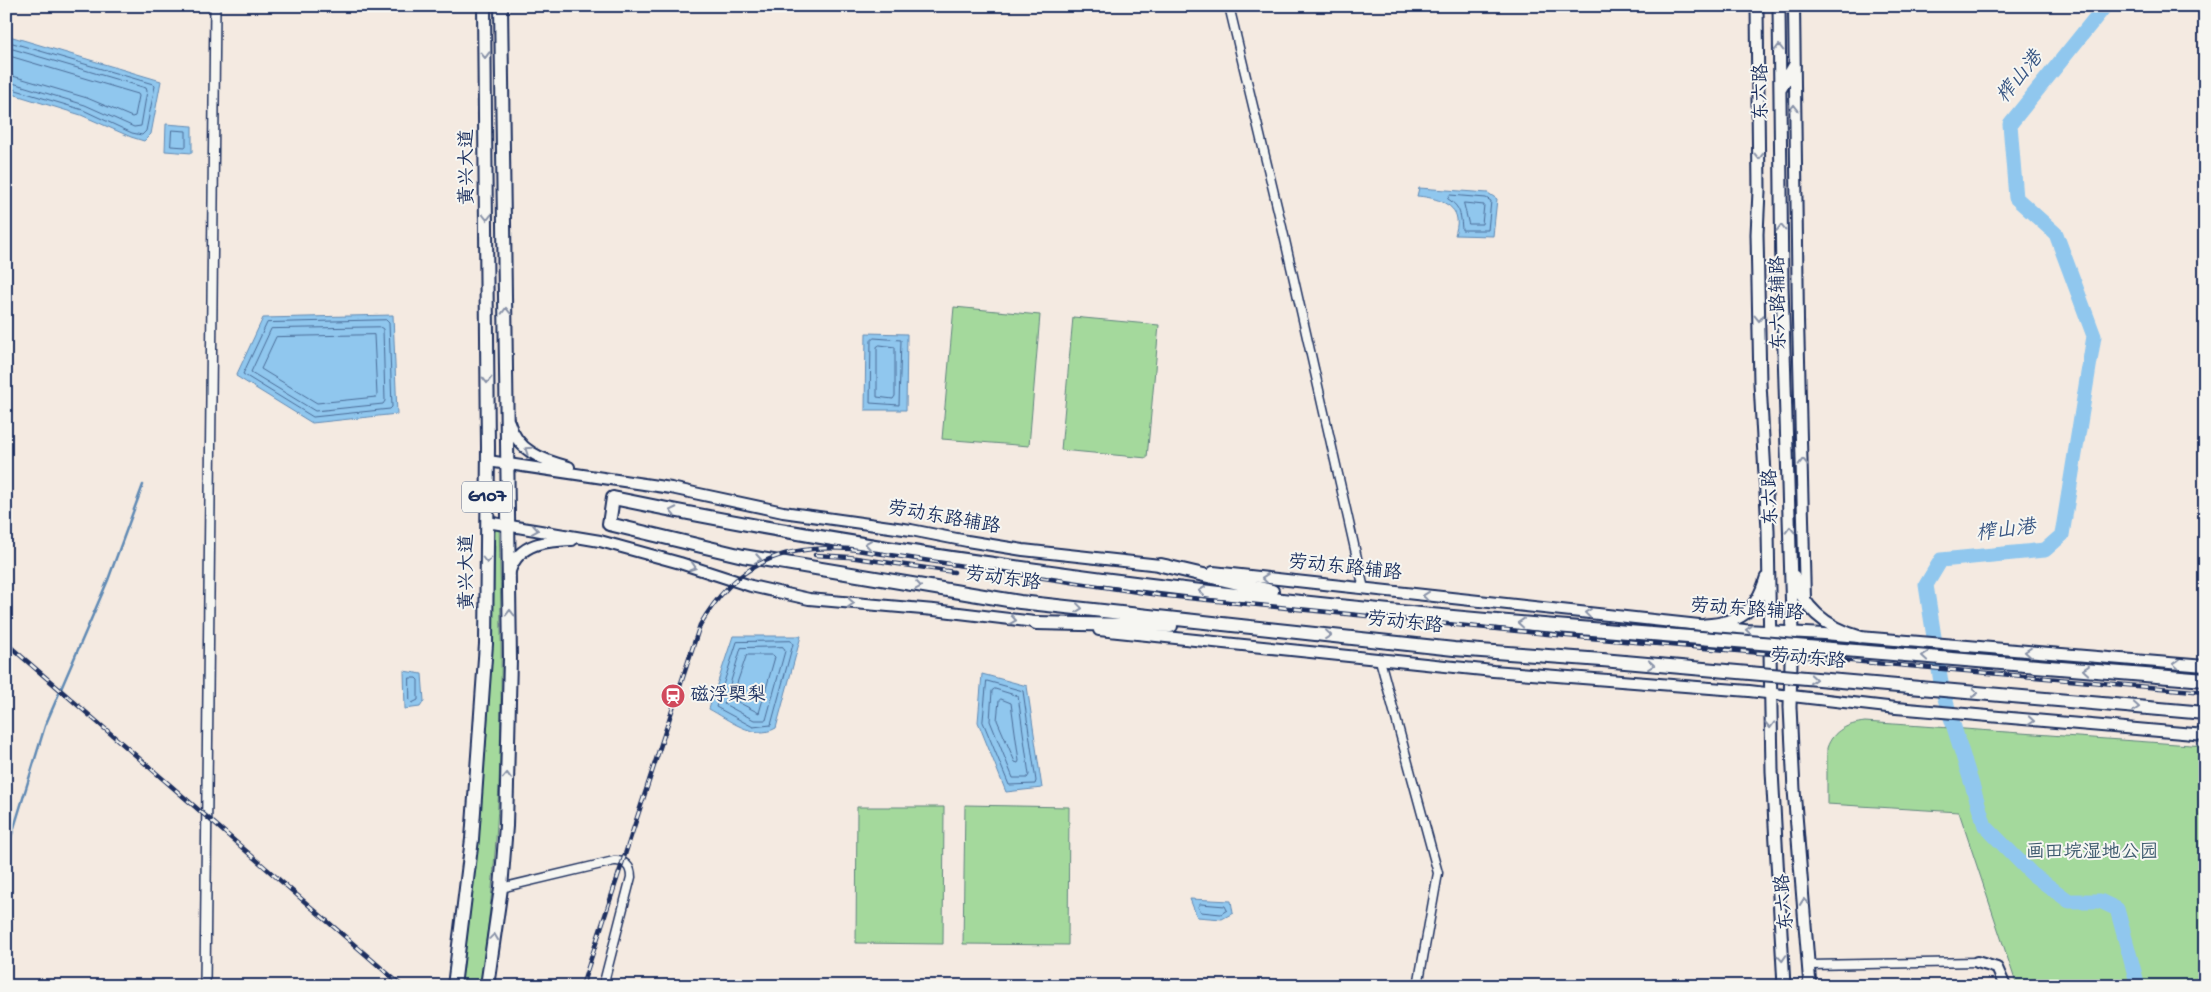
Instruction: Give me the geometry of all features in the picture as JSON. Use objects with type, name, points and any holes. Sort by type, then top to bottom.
[{"type":"highway","name":"黄兴大道","points":[[454,986],[472,838],[486,644],[488,460],[484,6]]},
{"type":"highway","name":"黄兴大道","points":[[487,986],[501,888],[507,780],[510,574],[501,6]]},
{"type":"highway","name":"劳动东路","points":[[2205,680],[1390,612],[1177,589],[1033,570],[788,532],[613,498],[608,524],[743,556],[952,592],[1084,609],[1454,648],[2205,713]]},
{"type":"highway","points":[[1161,565],[1254,588],[1390,612]]},
{"type":"highway","points":[[1036,623],[1125,624],[1301,632]]},
{"type":"main road","name":"东六路","points":[[1757,6],[1760,373],[1769,564],[1774,831],[1784,986]]},
{"type":"main road","name":"东六路","points":[[1779,6],[1782,285],[1791,565],[1792,632],[1790,696],[1794,790],[1810,965],[1810,986]]},
{"type":"main road","name":"东六路辅路","points":[[1794,6],[1798,320],[1805,599]]},
{"type":"main road","points":[[1780,91],[1794,66]]},
{"type":"main road","points":[[507,415],[515,439],[532,454],[550,462],[641,483]]},
{"type":"main road","name":"劳动东路辅路","points":[[488,460],[641,483],[783,512],[911,530],[977,543],[1364,589],[1705,625],[2205,666]]},
{"type":"main road","points":[[487,522],[600,542],[680,563],[751,586],[809,599],[944,611],[1036,623],[1380,660],[2205,735]]},
{"type":"main road","points":[[510,574],[517,556],[534,545],[575,540],[600,542]]},
{"type":"main road","points":[[1705,625],[1729,622],[1748,612],[1754,606],[1763,587],[1769,564]]},
{"type":"main road","points":[[1791,565],[1795,580],[1805,599],[1818,616],[1835,629],[1860,637]]},
{"type":"main road","points":[[1977,962],[1993,974],[1997,986]]},
{"type":"main road","points":[[1977,962],[1998,968],[2005,986]]},
{"type":"street","points":[[205,986],[215,6]]},
{"type":"street","points":[[1229,6],[1282,227],[1364,589]]},
{"type":"street","points":[[1380,660],[1438,873],[1418,986]]},
{"type":"street","points":[[501,888],[618,860],[627,864],[630,867],[631,876],[603,986]]},
{"type":"street","points":[[1810,965],[1977,962]]},
{"type":"green space","points":[[954,307],[1040,315],[1029,446],[942,439]]},
{"type":"green space","points":[[1073,317],[1159,325],[1147,458],[1061,450]]},
{"type":"green space","points":[[495,524],[499,524],[501,698],[498,813],[494,870],[480,986],[461,986],[475,870],[485,755],[492,640]]},
{"type":"green space","name":"画田垸湿地公园","points":[[1865,722],[2205,746],[2205,986],[2017,986],[1959,812],[1827,804],[1827,748],[1837,732],[1847,726]]},
{"type":"green space","points":[[965,805],[1069,807],[1068,945],[963,944]]},
{"type":"green space","points":[[857,807],[944,807],[943,944],[856,943]]},
{"type":"water","points":[[6,35],[161,81],[151,134],[144,141],[81,115],[6,92]]},
{"type":"water","points":[[166,124],[192,126],[192,153],[165,151]]},
{"type":"water","points":[[1419,188],[1488,193],[1497,199],[1493,236],[1455,235],[1457,221],[1452,208],[1435,199],[1417,196]]},
{"type":"water","points":[[393,315],[397,414],[312,423],[236,376],[263,318]]},
{"type":"water","points":[[866,333],[907,334],[906,410],[865,410]]},
{"type":"water","points":[[733,636],[801,636],[776,728],[759,732],[750,730],[733,723],[709,709]]},
{"type":"water","points":[[404,671],[422,674],[424,701],[420,707],[405,709]]},
{"type":"water","points":[[982,674],[1027,686],[1042,788],[1006,792],[978,722]]},
{"type":"water","points":[[1190,899],[1231,901],[1233,913],[1222,919],[1197,917]]},
{"type":"water","points":[[1192,981],[1206,983],[1206,986],[1172,986]]},
{"type":"waterway","name":"榨山港","points":[[2105,6],[2010,124],[2016,198],[2056,234],[2094,336],[2062,535],[2045,550],[1941,560],[1926,585],[1942,689],[1985,826],[2032,874],[2069,901],[2100,901],[2117,909],[2138,986]]},
{"type":"waterway","points":[[6,854],[45,726],[108,580],[143,485]]},
{"type":"railway","points":[[582,986],[700,625],[714,604],[745,573],[763,562],[803,550],[825,548],[850,549],[1158,595],[1567,636],[2205,692]]},
{"type":"railway","points":[[815,555],[849,557],[954,572]]},
{"type":"railway","points":[[6,643],[402,986]]},
{"type":"place","name":"磁浮㮾梨","points":[[673,696]]}]
